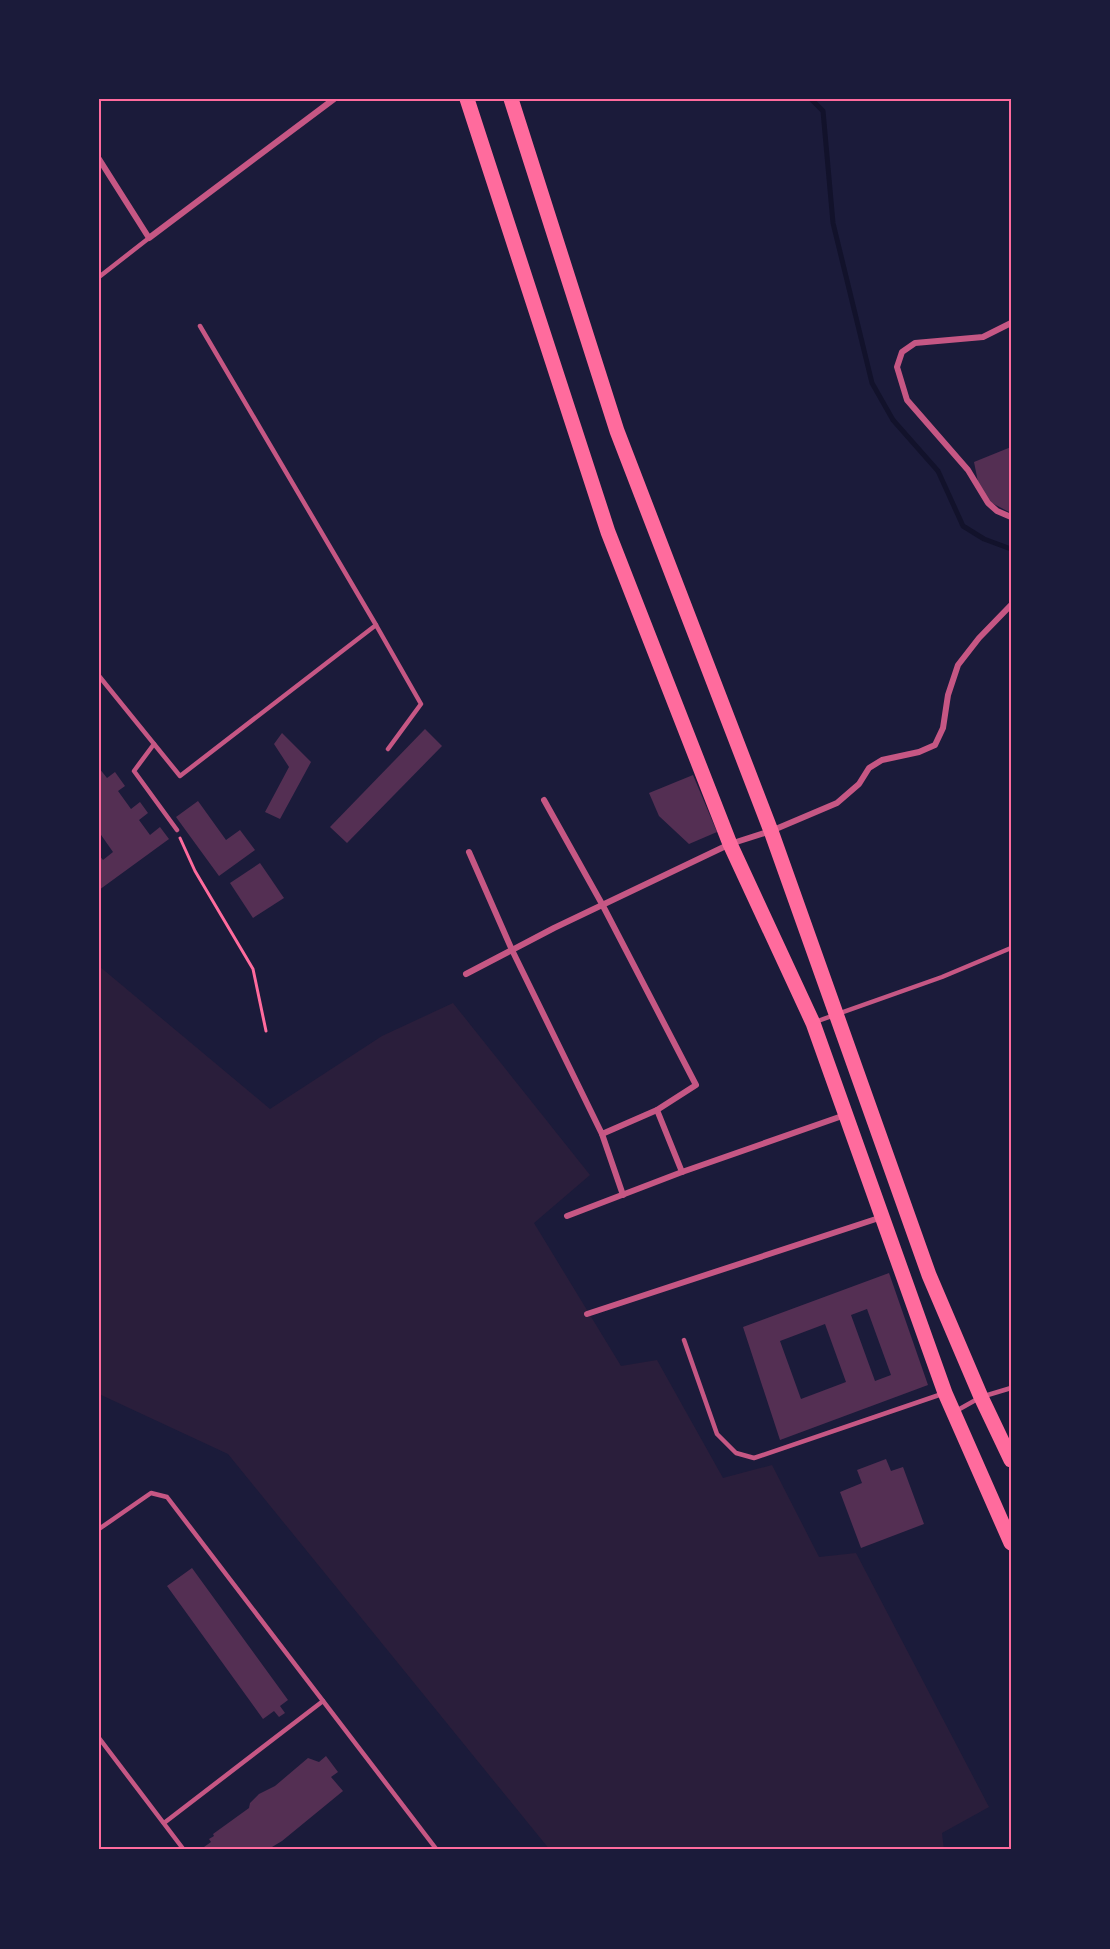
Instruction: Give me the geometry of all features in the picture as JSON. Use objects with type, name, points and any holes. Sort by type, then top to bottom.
[{"type":"main road","points":[[467,99],[608,532],[730,844],[813,1023],[945,1393],[1011,1543]]},
{"type":"main road","points":[[511,99],[618,431],[771,831],[929,1275],[981,1397],[1011,1460]]},
{"type":"street","points":[[99,159],[149,238],[334,99]]},
{"type":"street","points":[[1011,323],[983,337],[915,343],[902,352],[897,367],[907,400],[968,470],[988,503],[997,511],[1011,517]]},
{"type":"street","points":[[466,974],[602,904],[730,844],[771,831],[837,803],[860,784],[869,768],[882,760],[919,752],[935,744],[943,728],[948,695],[958,665],[979,638],[1011,605]]},
{"type":"street","points":[[544,800],[602,904],[696,1085],[657,1110],[602,1134]]},
{"type":"street","points":[[469,852],[512,950],[602,1134],[623,1195]]},
{"type":"street","points":[[657,1110],[682,1172]]},
{"type":"street","points":[[567,1216],[682,1172],[846,1115]]},
{"type":"street","points":[[587,1314],[883,1217]]},
{"type":"lane","points":[[99,277],[149,238]]},
{"type":"lane","points":[[200,326],[421,704],[388,749]]},
{"type":"lane","points":[[99,675],[180,776],[376,625]]},
{"type":"lane","points":[[154,744],[134,771],[177,830]]},
{"type":"lane","points":[[813,1023],[838,1016],[942,977],[1011,948]]},
{"type":"lane","points":[[684,1340],[717,1434],[736,1453],[754,1458],[945,1393]]},
{"type":"lane","points":[[954,1413],[981,1397],[1011,1388]]},
{"type":"lane","points":[[99,1529],[151,1493],[167,1497],[437,1850]]},
{"type":"lane","points":[[164,1822],[323,1701]]},
{"type":"lane","points":[[99,1738],[184,1850]]},
{"type":"path","points":[[177,830],[195,871],[253,969],[266,1031]]},
{"type":"shaded area","points":[[99,966],[270,1109],[382,1036],[453,1003],[590,1175],[534,1223],[621,1366],[657,1360],[723,1478],[772,1465],[819,1557],[856,1553],[989,1807],[942,1833],[944,1850],[550,1850],[228,1454],[99,1394]]},
{"type":"building","points":[[1011,447],[1011,513],[990,502],[980,492],[974,462]]},
{"type":"building","points":[[425,729],[442,746],[347,843],[330,827]]},
{"type":"building","points":[[282,733],[311,762],[280,819],[265,812],[289,767],[274,744]]},
{"type":"building","points":[[99,768],[107,778],[115,772],[125,786],[118,791],[131,809],[140,802],[148,813],[139,820],[150,835],[160,827],[169,839],[99,890],[99,855],[103,860],[113,852],[99,832]]},
{"type":"building","points":[[693,775],[717,832],[689,844],[659,816],[649,793]]},
{"type":"building","points":[[198,801],[226,840],[240,830],[255,850],[219,876],[176,817]]},
{"type":"building","points":[[260,863],[284,898],[253,918],[230,883]]},
{"type":"building","points":[[889,1273],[928,1385],[780,1440],[743,1327]],"holes":[[[867,1309],[891,1375],[875,1381],[851,1315]],[[825,1324],[846,1382],[801,1399],[780,1341]]]},
{"type":"building","points":[[886,1459],[891,1471],[903,1467],[924,1524],[861,1548],[840,1492],[862,1483],[857,1470]]},
{"type":"building","points":[[192,1568],[288,1700],[280,1706],[285,1713],[279,1717],[274,1711],[263,1719],[167,1586]]},
{"type":"building","points":[[326,1756],[338,1772],[331,1777],[343,1791],[282,1841],[267,1850],[206,1850],[204,1847],[211,1842],[209,1839],[214,1836],[213,1834],[249,1808],[250,1803],[259,1794],[275,1786],[308,1758],[319,1762]]},
{"type":"waterway","points":[[811,99],[823,111],[833,223],[872,383],[893,420],[938,471],[963,526],[984,539],[1011,549]]}]
